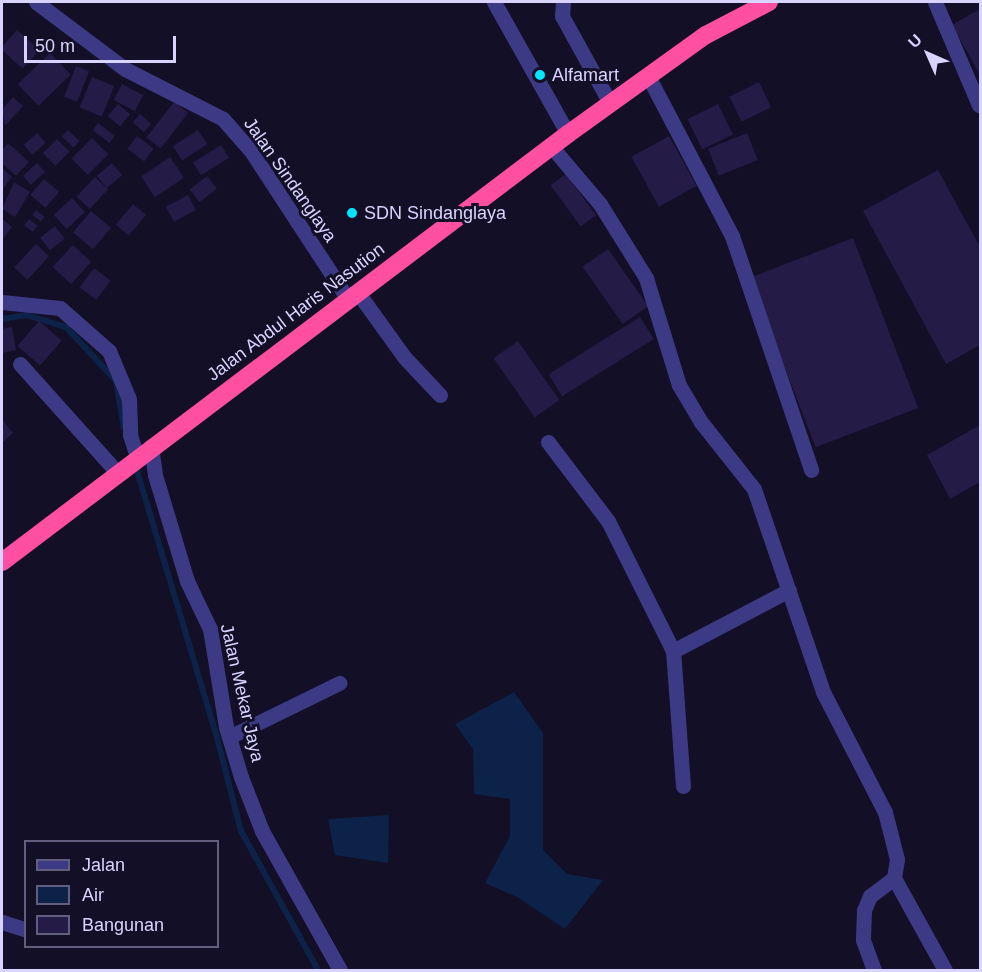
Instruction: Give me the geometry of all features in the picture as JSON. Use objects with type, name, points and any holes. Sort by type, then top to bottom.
[{"type":"highway","name":"Jalan Abdul Haris Nasution","points":[[2,562],[119,470],[648,75],[706,35],[769,2]]},
{"type":"street","name":"Jalan Sindanglaya","points":[[36,2],[125,69],[208,109],[223,120],[251,151],[353,296],[405,358],[441,395]]},
{"type":"street","points":[[494,2],[568,134]]},
{"type":"street","points":[[563,2],[562,16],[610,103]]},
{"type":"street","points":[[935,2],[979,105]]},
{"type":"street","points":[[648,75],[732,236],[811,470]]},
{"type":"street","points":[[551,146],[600,204],[646,278],[679,385],[701,422],[754,489],[823,692],[885,812],[896,843],[894,878],[945,970]]},
{"type":"street","name":"Jalan Mekar Jaya","points":[[2,302],[60,308],[109,351],[129,399],[130,435],[144,452],[155,475],[187,581],[210,629],[229,737],[262,831],[340,970]]},
{"type":"street","points":[[20,364],[119,470]]},
{"type":"street","points":[[548,442],[608,521],[673,651],[683,786]]},
{"type":"street","points":[[673,651],[789,590]]},
{"type":"street","points":[[229,737],[339,683]]},
{"type":"street","points":[[874,970],[863,940],[864,910],[870,896],[894,878]]},
{"type":"street","points":[[2,922],[24,929]]},
{"type":"water","points":[[514,692],[543,733],[543,850],[567,874],[603,880],[565,929],[517,897],[485,883],[510,836],[510,799],[474,794],[473,749],[455,724]]},
{"type":"water","points":[[389,815],[388,863],[335,855],[328,819]]},
{"type":"building","points":[[980,9],[980,75],[952,25]]},
{"type":"building","points":[[17,30],[39,50],[23,69],[2,50],[2,47]]},
{"type":"building","points":[[50,53],[71,75],[38,106],[18,84]]},
{"type":"building","points":[[76,66],[89,71],[77,102],[64,97]]},
{"type":"building","points":[[92,77],[114,86],[102,117],[80,108]]},
{"type":"building","points":[[759,82],[771,107],[742,122],[729,96]]},
{"type":"building","points":[[122,84],[143,95],[135,111],[114,100]]},
{"type":"building","points":[[13,97],[23,106],[5,126],[2,109]]},
{"type":"building","points":[[174,102],[188,113],[160,149],[146,137]]},
{"type":"building","points":[[118,104],[130,114],[120,127],[108,116]]},
{"type":"building","points":[[718,104],[733,135],[702,149],[687,119]]},
{"type":"building","points":[[140,114],[151,124],[144,132],[133,122]]},
{"type":"building","points":[[98,123],[115,136],[109,143],[93,130]]},
{"type":"building","points":[[68,130],[80,141],[74,147],[62,137]]},
{"type":"building","points":[[198,130],[207,144],[182,161],[173,146]]},
{"type":"building","points":[[37,133],[46,143],[32,155],[24,145]]},
{"type":"building","points":[[747,133],[758,160],[719,176],[708,149]]},
{"type":"building","points":[[137,136],[154,149],[144,161],[127,149]]},
{"type":"building","points":[[669,136],[697,186],[659,207],[631,157]]},
{"type":"building","points":[[92,138],[108,154],[88,175],[71,159]]},
{"type":"building","points":[[57,139],[70,152],[56,166],[43,153]]},
{"type":"building","points":[[8,143],[29,162],[16,176],[2,163],[2,150]]},
{"type":"building","points":[[221,145],[229,158],[201,175],[193,162]]},
{"type":"building","points":[[170,157],[184,178],[155,197],[141,177]]},
{"type":"building","points":[[37,163],[45,172],[31,185],[23,176]]},
{"type":"building","points":[[112,163],[122,175],[107,188],[97,176]]},
{"type":"building","points":[[2,168],[12,177],[2,190]]},
{"type":"building","points":[[938,170],[980,247],[980,345],[946,364],[863,211]]},
{"type":"building","points":[[566,174],[596,215],[581,226],[551,185]]},
{"type":"building","points":[[207,176],[217,189],[200,202],[190,190]]},
{"type":"building","points":[[95,177],[108,189],[90,209],[77,197]]},
{"type":"building","points":[[44,179],[59,192],[45,208],[30,195]]},
{"type":"building","points":[[14,182],[30,192],[15,217],[2,209]]},
{"type":"building","points":[[188,195],[196,210],[174,222],[166,207]]},
{"type":"building","points":[[72,198],[85,212],[67,229],[54,215]]},
{"type":"building","points":[[133,204],[146,215],[129,236],[116,225]]},
{"type":"building","points":[[36,210],[45,217],[41,222],[32,215]]},
{"type":"building","points":[[91,211],[111,228],[93,249],[73,232]]},
{"type":"building","points":[[2,219],[12,227],[2,240]]},
{"type":"building","points":[[29,219],[38,226],[33,232],[24,225]]},
{"type":"building","points":[[55,226],[65,239],[50,250],[40,238]]},
{"type":"building","points":[[853,238],[918,408],[816,447],[750,277]]},
{"type":"building","points":[[36,244],[49,256],[27,280],[14,267]]},
{"type":"building","points":[[73,245],[91,262],[71,284],[53,267]]},
{"type":"building","points":[[608,249],[648,306],[623,324],[583,267]]},
{"type":"building","points":[[94,268],[111,281],[96,300],[80,287]]},
{"type":"building","points":[[640,317],[654,339],[562,396],[548,374]]},
{"type":"building","points":[[39,321],[62,341],[40,366],[17,346]]},
{"type":"building","points":[[12,327],[16,350],[2,353],[2,329]]},
{"type":"building","points":[[518,341],[559,400],[535,417],[493,358]]},
{"type":"building","points":[[2,419],[13,433],[2,443]]},
{"type":"building","points":[[980,425],[980,482],[950,499],[927,455]]},
{"type":"waterway","points":[[2,319],[26,315],[66,327],[116,381],[124,428]]},
{"type":"waterway","points":[[135,464],[215,730],[241,831],[318,970]]},
{"type":"place","name":"Alfamart","points":[[540,75]]},
{"type":"place","name":"SDN Sindanglaya","points":[[352,213]]}]
